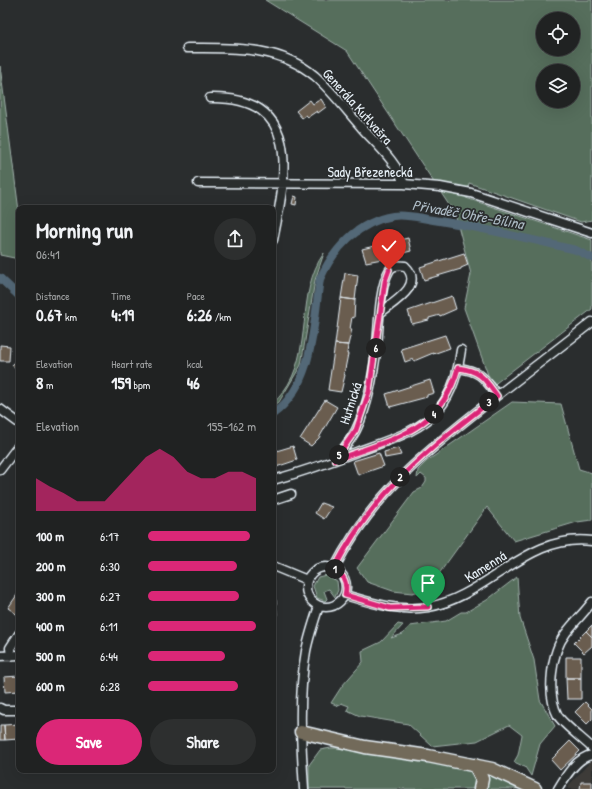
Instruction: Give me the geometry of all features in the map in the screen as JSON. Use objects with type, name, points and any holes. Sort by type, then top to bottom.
[{"type":"highway","points":[[301,732],[365,747],[492,769],[535,789]]},
{"type":"highway","points":[[475,765],[482,779],[480,789]]},
{"type":"street","name":"Generála Kutlvašra","points":[[186,48],[250,49],[278,55],[300,66],[321,81],[351,115],[400,173],[404,184]]},
{"type":"street","points":[[210,98],[229,98],[245,101],[257,107],[269,118],[277,131],[282,145],[282,184],[276,221]]},
{"type":"street","name":"Sady Březenecká","points":[[198,184],[404,184],[457,190],[592,233]]},
{"type":"street","name":"Hutnická","points":[[335,460],[356,430],[369,392],[377,346],[380,313],[385,281],[389,270],[396,265],[405,266],[411,271],[413,279],[409,289],[380,313]]},
{"type":"street","points":[[334,569],[350,541],[397,480],[434,445],[592,322]]},
{"type":"street","points":[[276,479],[335,460],[398,436],[417,427],[432,416],[450,393],[462,350]]},
{"type":"street","points":[[458,368],[470,369],[481,374],[497,396]]},
{"type":"street","points":[[0,409],[16,421]]},
{"type":"street","points":[[0,470],[16,449]]},
{"type":"street","points":[[276,499],[291,494]]},
{"type":"street","name":"Kamenná","points":[[345,595],[390,608],[428,607],[446,603],[462,595],[536,551],[572,541],[592,541]]},
{"type":"street","points":[[276,567],[307,580]]},
{"type":"street","points":[[328,567],[334,569],[343,577],[346,589],[345,595],[337,604],[331,607],[319,606],[313,603],[306,592],[307,580],[315,570],[328,567]]},
{"type":"street","points":[[592,602],[560,642],[552,673],[551,685],[558,716],[592,748]]},
{"type":"street","points":[[304,789],[301,700],[306,650],[319,606]]},
{"type":"street","points":[[15,656],[10,648],[16,639]]},
{"type":"street","points":[[0,656],[15,656]]},
{"type":"street","points":[[0,708],[4,710],[16,710]]},
{"type":"street","points":[[558,789],[579,762],[587,756],[592,755]]},
{"type":"shaded area","points":[[592,760],[592,789],[568,789],[570,784]]},
{"type":"green space","points":[[265,0],[592,0],[592,220],[581,222],[469,183],[466,198],[592,240],[592,309],[492,386],[464,308],[471,274],[455,214],[347,51]]},
{"type":"green space","points":[[0,66],[18,205],[16,205],[16,258],[0,255]]},
{"type":"green space","points":[[324,253],[315,280],[301,365],[279,402],[276,404],[276,400],[283,392],[292,376],[298,359],[302,341],[306,304],[315,269]]},
{"type":"green space","points":[[512,402],[561,404],[579,469],[592,473],[592,520],[577,522],[514,541],[487,507],[428,589],[412,593],[393,591],[367,582],[357,568],[414,492],[422,488],[426,482],[426,478],[421,474],[417,478],[418,470],[427,461]]},
{"type":"green space","points":[[326,575],[337,581],[338,590],[335,597],[329,589],[324,591],[327,599],[325,601],[317,598],[313,586],[318,577]]},
{"type":"green space","points":[[517,577],[520,618],[534,660],[540,700],[555,726],[540,744],[531,776],[525,767],[514,762],[518,755],[522,735],[509,725],[477,741],[432,746],[408,724],[360,716],[347,710],[349,706],[341,703],[339,706],[331,703],[342,686],[363,662],[362,651],[381,642],[398,624],[403,625],[391,638],[403,634],[410,626],[446,621],[461,612],[466,612],[487,600]]},
{"type":"green space","points":[[331,748],[349,748],[468,769],[475,779],[475,789],[309,789],[309,765],[320,750]]},
{"type":"green space","points":[[486,774],[523,789],[485,789]]},
{"type":"building","points":[[321,99],[326,107],[318,113],[317,111],[308,117],[306,115],[302,118],[296,111],[310,100],[313,104]]},
{"type":"building","points":[[294,196],[297,197],[296,205],[292,204]]},
{"type":"building","points":[[408,238],[411,251],[403,253],[404,255],[366,262],[362,249]]},
{"type":"building","points":[[464,253],[468,265],[461,269],[424,280],[420,267]]},
{"type":"building","points":[[345,273],[358,275],[355,300],[341,298]]},
{"type":"building","points":[[452,296],[456,309],[440,316],[429,318],[429,320],[412,324],[408,311]]},
{"type":"building","points":[[341,298],[355,300],[354,318],[352,317],[350,329],[352,329],[348,345],[335,344]]},
{"type":"building","points":[[445,335],[450,348],[414,361],[413,359],[405,362],[401,349]]},
{"type":"building","points":[[335,344],[348,345],[345,375],[341,392],[328,390]]},
{"type":"building","points":[[0,345],[10,346],[9,361],[0,361]]},
{"type":"building","points":[[16,362],[16,370],[12,365]]},
{"type":"building","points":[[430,380],[434,393],[427,395],[427,397],[390,407],[386,394]]},
{"type":"building","points":[[325,400],[337,407],[319,438],[311,446],[300,439]]},
{"type":"building","points":[[293,446],[297,460],[276,467],[276,451]]},
{"type":"building","points":[[398,448],[401,455],[385,458],[384,452]]},
{"type":"building","points":[[379,453],[384,466],[358,475],[353,461]]},
{"type":"building","points":[[321,503],[332,507],[324,519],[315,513]]},
{"type":"building","points":[[16,596],[16,614],[8,608]]},
{"type":"building","points":[[592,625],[592,637],[586,631]]},
{"type":"building","points":[[586,631],[592,637],[592,646],[584,653],[574,643]]},
{"type":"building","points":[[566,657],[581,657],[581,678],[566,678]]},
{"type":"building","points":[[16,676],[16,691],[5,692],[4,677]]},
{"type":"building","points":[[566,678],[581,678],[581,699],[567,699]]},
{"type":"building","points":[[585,702],[592,709],[592,719],[587,724],[575,712]]},
{"type":"building","points":[[16,724],[16,739],[5,740],[4,725]]},
{"type":"building","points":[[0,725],[4,725],[5,740],[0,740]]},
{"type":"building","points":[[570,741],[580,751],[560,770],[551,760]]},
{"type":"building","points":[[581,782],[592,782],[592,789],[580,789]]},
{"type":"waterway","name":"Přivaděč Ohře-Bílina","points":[[276,411],[287,402],[297,387],[304,370],[313,334],[320,279],[332,257],[340,247],[358,230],[369,224],[380,219],[393,216],[413,216],[469,226],[576,250],[592,258]]},
{"type":"waterway","name":"Přivaděč Ohře-Bílina","points":[[0,278],[16,293]]},
{"type":"route","points":[[389,270],[385,281],[377,346],[369,392],[356,430],[335,460],[398,436],[417,427],[432,416],[442,406],[450,393],[458,368],[470,369],[481,374],[497,396],[434,445],[387,491],[346,546],[334,569],[339,572],[346,582],[345,595],[390,608],[410,609],[428,607]]}]
